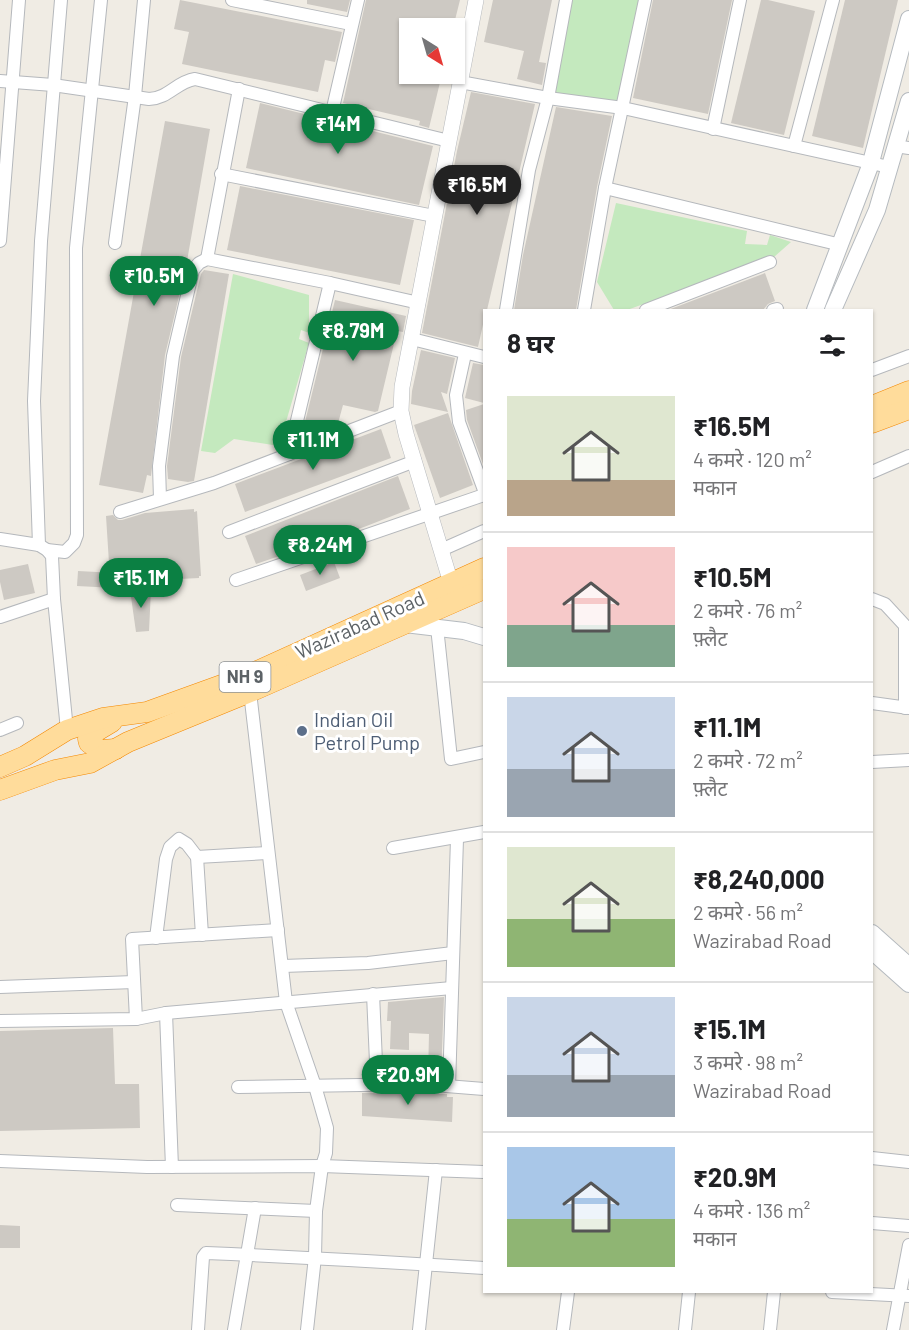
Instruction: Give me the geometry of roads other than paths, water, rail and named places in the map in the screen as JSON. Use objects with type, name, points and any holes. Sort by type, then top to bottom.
[{"type":"highway","points":[[873,406],[909,391]]},
{"type":"highway","points":[[873,423],[909,409]]},
{"type":"highway","name":"Wazirabad Road","points":[[0,767],[26,756],[67,730],[103,718],[147,712],[244,677],[483,568]]},
{"type":"highway","name":"Wazirabad Road","points":[[0,790],[55,770],[90,763],[128,742],[250,692],[483,589]]},
{"type":"highway","points":[[116,749],[100,750],[91,746],[88,739],[92,734],[122,717]]},
{"type":"main road","points":[[815,309],[871,163],[909,19]]},
{"type":"main road","points":[[832,309],[877,210],[889,167],[902,147],[909,103]]},
{"type":"main road","points":[[405,624],[437,627],[483,637]]},
{"type":"main road","points":[[873,941],[909,966]]},
{"type":"main road","points":[[873,941],[909,984]]},
{"type":"street","points":[[0,241],[20,0]]},
{"type":"street","points":[[61,0],[41,242],[34,401],[43,547],[52,556],[67,730]]},
{"type":"street","points":[[0,539],[65,552],[74,543],[77,535],[76,248],[100,0]]},
{"type":"street","points":[[115,243],[135,96],[144,0]]},
{"type":"street","points":[[232,0],[351,24]]},
{"type":"street","points":[[332,112],[358,0]]},
{"type":"street","points":[[465,56],[476,0]]},
{"type":"street","points":[[506,309],[529,170],[548,98],[566,0]]},
{"type":"street","points":[[584,309],[605,188],[624,108],[645,0]]},
{"type":"street","points":[[713,129],[740,0]]},
{"type":"street","points":[[794,146],[833,0]]},
{"type":"street","points":[[0,81],[53,85],[159,99],[188,80],[195,80],[449,141]]},
{"type":"street","points":[[465,83],[548,98],[624,108],[889,167]]},
{"type":"street","points":[[451,583],[401,411],[402,387],[460,84]]},
{"type":"street","points":[[207,259],[221,174],[239,89]]},
{"type":"street","points":[[221,174],[434,216]]},
{"type":"street","points":[[605,188],[841,245]]},
{"type":"street","points":[[160,499],[159,466],[173,356],[193,270],[199,263],[207,259],[419,303]]},
{"type":"street","points":[[649,309],[770,262]]},
{"type":"street","points":[[289,454],[330,283]]},
{"type":"street","points":[[412,339],[483,357]]},
{"type":"street","points":[[465,354],[456,395],[459,422],[483,487]]},
{"type":"street","points":[[873,370],[909,356]]},
{"type":"street","points":[[120,512],[214,483],[401,411]]},
{"type":"street","points":[[873,472],[909,456]]},
{"type":"street","points":[[230,532],[415,461]]},
{"type":"street","points":[[236,580],[483,495]]},
{"type":"street","points":[[441,550],[483,531]]},
{"type":"street","points":[[0,617],[54,599]]},
{"type":"street","points":[[873,599],[885,604],[907,628],[907,708],[873,703]]},
{"type":"street","points":[[437,627],[451,759],[483,752]]},
{"type":"street","points":[[250,692],[286,1002],[327,1128],[326,1153],[316,1210],[315,1257],[308,1330]]},
{"type":"street","points":[[0,730],[17,723]]},
{"type":"street","points":[[873,762],[909,760]]},
{"type":"street","points":[[393,848],[483,832]]},
{"type":"street","points":[[449,1086],[457,838]]},
{"type":"street","points":[[156,938],[166,859],[170,847],[179,839],[187,844],[196,857],[202,935]]},
{"type":"street","points":[[196,857],[267,853]]},
{"type":"street","points":[[136,1019],[132,939],[278,930]]},
{"type":"street","points":[[283,966],[368,963],[453,953]]},
{"type":"street","points":[[0,987],[134,982]]},
{"type":"street","points":[[0,1020],[136,1019],[166,1013],[452,988]]},
{"type":"street","points":[[374,994],[377,1085]]},
{"type":"street","points":[[166,1013],[172,1167]]},
{"type":"street","points":[[238,1087],[377,1085],[483,1089]]},
{"type":"street","points":[[873,1158],[909,1162]]},
{"type":"street","points":[[0,1161],[172,1167],[322,1166],[483,1172]]},
{"type":"street","points":[[419,1330],[436,1170]]},
{"type":"street","points":[[177,1205],[316,1210]]},
{"type":"street","points":[[234,1330],[255,1208]]},
{"type":"street","points":[[873,1223],[909,1226]]},
{"type":"street","points":[[893,1330],[905,1296],[909,1245]]},
{"type":"street","points":[[198,1330],[203,1257],[206,1253],[315,1257],[483,1268]]},
{"type":"street","points":[[563,1330],[568,1293]]},
{"type":"street","points":[[685,1330],[689,1293]]},
{"type":"street","points":[[770,1330],[774,1293]]},
{"type":"street","points":[[850,1293],[905,1296]]},
{"type":"place","name":"Indian Oil Petrol Pump","points":[[302,731]]}]
